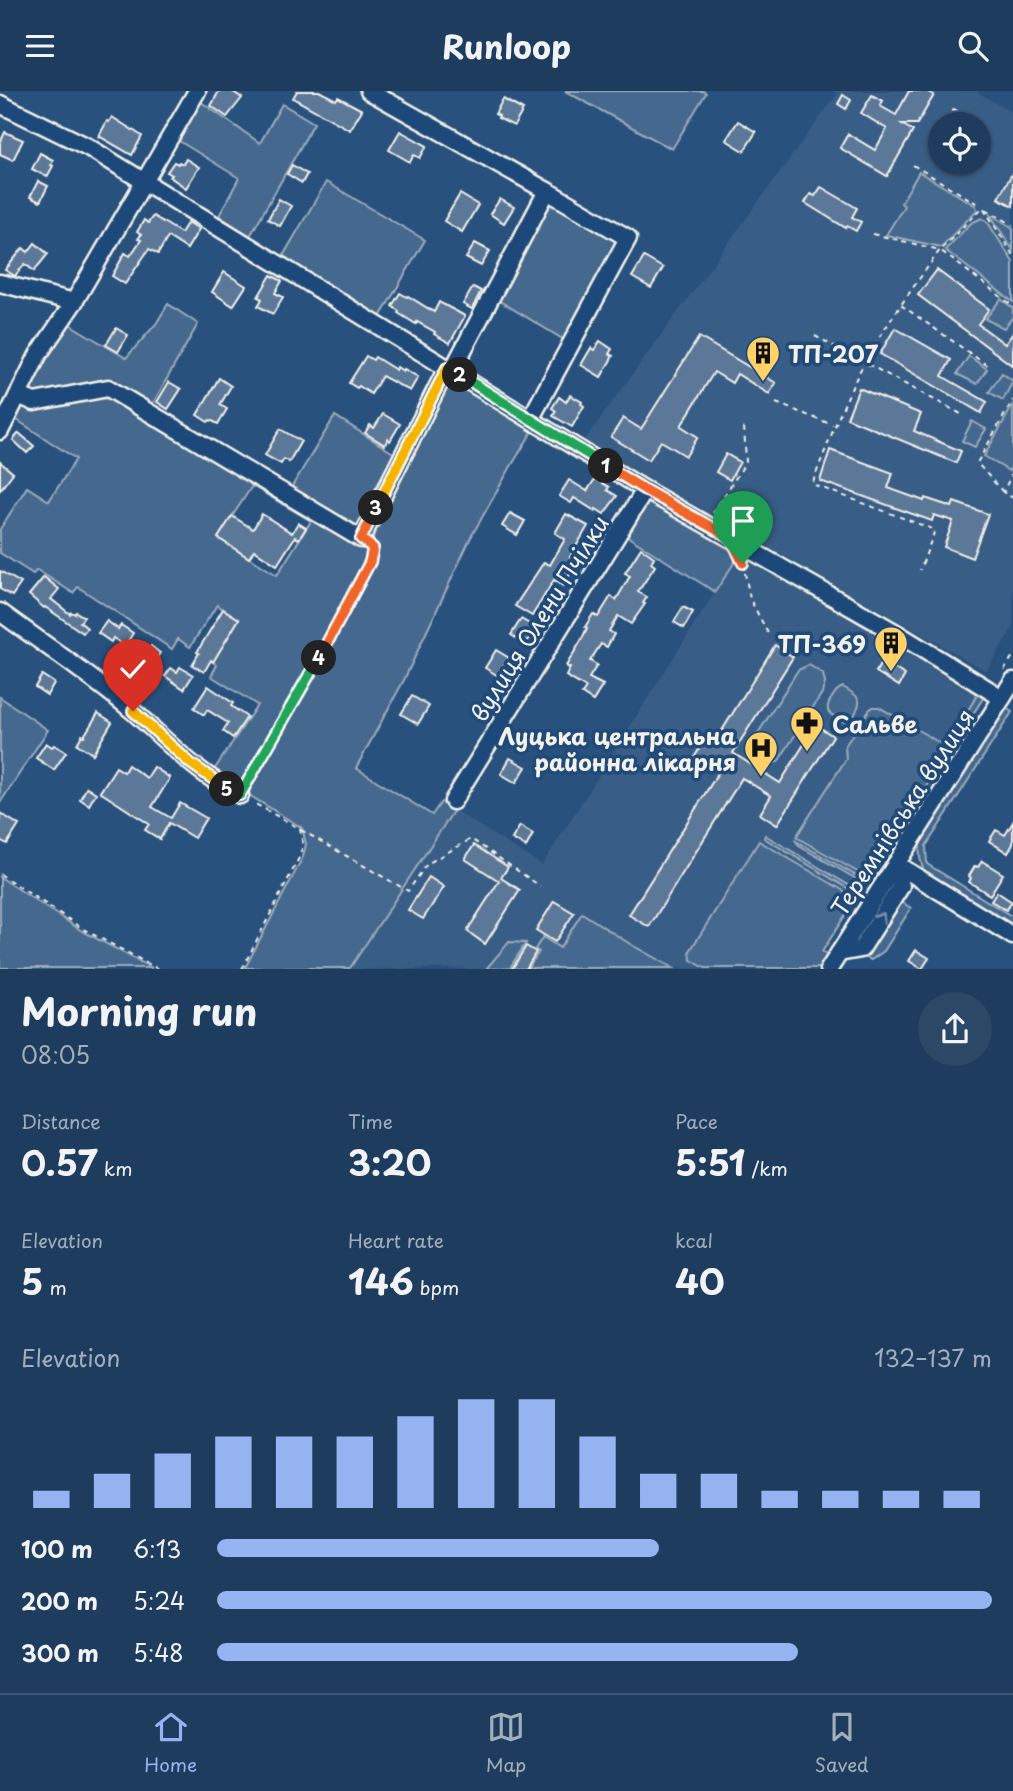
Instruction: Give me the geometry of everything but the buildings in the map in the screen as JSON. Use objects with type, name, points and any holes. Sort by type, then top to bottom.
[{"type":"street","points":[[0,431],[38,355],[74,302],[197,91]]},
{"type":"street","points":[[369,91],[628,237],[531,418]]},
{"type":"street","points":[[0,104],[88,147],[146,181],[645,490],[887,627],[1002,698]]},
{"type":"street","points":[[18,395],[34,403],[108,389],[361,539],[449,369],[547,191]]},
{"type":"street","points":[[0,283],[74,302]]},
{"type":"street","name":"вулиця Олени Пчілки","points":[[453,801],[645,490]]},
{"type":"street","points":[[0,612],[133,711],[190,763],[221,786],[240,795]]},
{"type":"street","name":"Теремнівська вулиця","points":[[829,968],[1013,681]]},
{"type":"street","points":[[896,864],[1013,936]]},
{"type":"path","points":[[913,165],[1013,225]]},
{"type":"path","points":[[920,570],[935,530],[812,484],[834,425],[865,363],[900,304],[940,250],[983,207]]},
{"type":"path","points":[[983,207],[1013,255]]},
{"type":"path","points":[[873,234],[940,250],[1013,306]]},
{"type":"path","points":[[900,304],[991,368]]},
{"type":"path","points":[[815,336],[961,414]]},
{"type":"path","points":[[1013,400],[977,463],[1003,492],[1013,498]]},
{"type":"path","points":[[776,403],[834,425]]},
{"type":"path","points":[[706,524],[746,462],[744,426]]},
{"type":"path","points":[[1003,492],[1013,472]]},
{"type":"path","points":[[361,539],[373,548],[370,562],[312,672],[240,795],[408,891],[426,864],[471,839],[540,886]]},
{"type":"path","points":[[743,563],[750,599],[770,637]]},
{"type":"path","points":[[242,968],[300,856],[303,844],[300,829]]},
{"type":"path","points":[[0,874],[83,929],[158,968]]},
{"type":"shaded area","points":[[565,91],[703,91],[706,93],[672,149]]},
{"type":"shaded area","points":[[834,91],[976,91],[1013,113],[1013,628],[986,671],[583,442],[837,94]]},
{"type":"shaded area","points":[[201,102],[260,143],[282,104],[314,123],[250,236],[219,216],[239,178],[179,141]]},
{"type":"shaded area","points":[[919,172],[976,206],[977,210],[941,247],[886,235],[904,206],[901,203]]},
{"type":"shaded area","points":[[326,182],[425,240],[380,317],[283,256]]},
{"type":"shaded area","points":[[548,197],[621,239],[566,341],[498,300]]},
{"type":"shaded area","points":[[989,213],[1013,228],[1013,250]]},
{"type":"shaded area","points":[[982,218],[987,221],[1013,262],[1013,302],[945,250],[971,223]]},
{"type":"shaded area","points":[[101,265],[104,267],[69,324],[126,358],[156,324],[168,304],[198,324],[152,405],[291,488],[335,416],[398,456],[359,533],[108,384],[34,398],[22,393]]},
{"type":"shaded area","points":[[1001,299],[1013,308],[1013,317],[1004,328],[985,319]]},
{"type":"shaded area","points":[[969,356],[987,369],[977,384],[957,374]]},
{"type":"shaded area","points":[[1002,373],[1013,381],[1003,400],[989,392]]},
{"type":"shaded area","points":[[449,374],[535,427],[471,537],[404,680],[356,768],[432,815],[441,802],[454,810],[350,968],[245,968],[303,857],[306,844],[302,828],[244,792],[314,673],[372,563],[375,547],[371,526]]},
{"type":"shaded area","points":[[107,393],[370,549],[368,561],[310,671],[244,783],[239,786],[203,769],[206,764],[214,770],[257,705],[211,676],[217,665],[213,662],[239,619],[217,605],[190,647],[178,639],[172,649],[78,587],[73,593],[37,570],[33,574],[0,553],[0,529],[27,487],[49,501],[76,459],[11,416],[19,400]],"holes":[[[252,486],[311,521],[277,575],[218,538]]]},
{"type":"shaded area","points":[[1013,405],[1013,464],[1009,471],[984,456]]},
{"type":"shaded area","points":[[972,421],[986,429],[975,447],[962,441]]},
{"type":"shaded area","points":[[642,505],[657,505],[987,692],[955,742],[950,740],[979,692],[740,554],[715,592],[622,533]]},
{"type":"shaded area","name":"Луцька центральна районна лікарня","points":[[739,554],[980,692],[805,968],[350,969],[454,810],[542,865]]},
{"type":"shaded area","points":[[809,665],[823,674],[825,683],[822,693],[778,762],[766,765],[748,753],[748,749],[798,670]]},
{"type":"shaded area","points":[[843,687],[859,701],[852,721],[846,723],[828,711],[828,704]]},
{"type":"shaded area","points":[[0,697],[48,730],[0,803]]},
{"type":"shaded area","points":[[873,707],[879,707],[950,749],[868,878],[796,837],[846,759],[845,746]]},
{"type":"shaded area","points":[[1004,707],[1012,712],[926,846],[927,864],[1013,917],[1013,928],[924,871],[920,852],[926,831],[942,809],[940,806]]},
{"type":"shaded area","points":[[955,753],[958,755],[877,883],[873,881]]},
{"type":"shaded area","points":[[765,835],[855,889],[854,892],[764,838]]},
{"type":"shaded area","points":[[759,841],[856,898],[822,952],[831,958],[824,968],[705,968],[691,960],[690,951]]},
{"type":"shaded area","points":[[796,841],[862,879],[860,881],[799,846]]},
{"type":"shaded area","points":[[0,877],[82,931],[152,968],[0,968]]},
{"type":"shaded area","points":[[900,901],[911,908],[884,951],[871,960],[865,957]]},
{"type":"shaded area","points":[[582,913],[673,968],[528,968],[539,952],[535,949],[543,937],[560,948]]},
{"type":"shaded area","points":[[509,942],[526,943],[511,966],[514,968],[486,969]]},
{"type":"place","name":"ТП-207","points":[[763,383]]},
{"type":"place","name":"ТП-369","points":[[891,673]]},
{"type":"place","name":"Сальве","points":[[807,753]]},
{"type":"place","name":"Луцька центральна районна лікарня","points":[[761,778]]},
{"type":"route","points":[[133,711],[190,763],[221,786],[240,795],[312,672],[370,562],[373,548],[361,539],[447,368],[645,490],[731,538],[743,563]]}]
